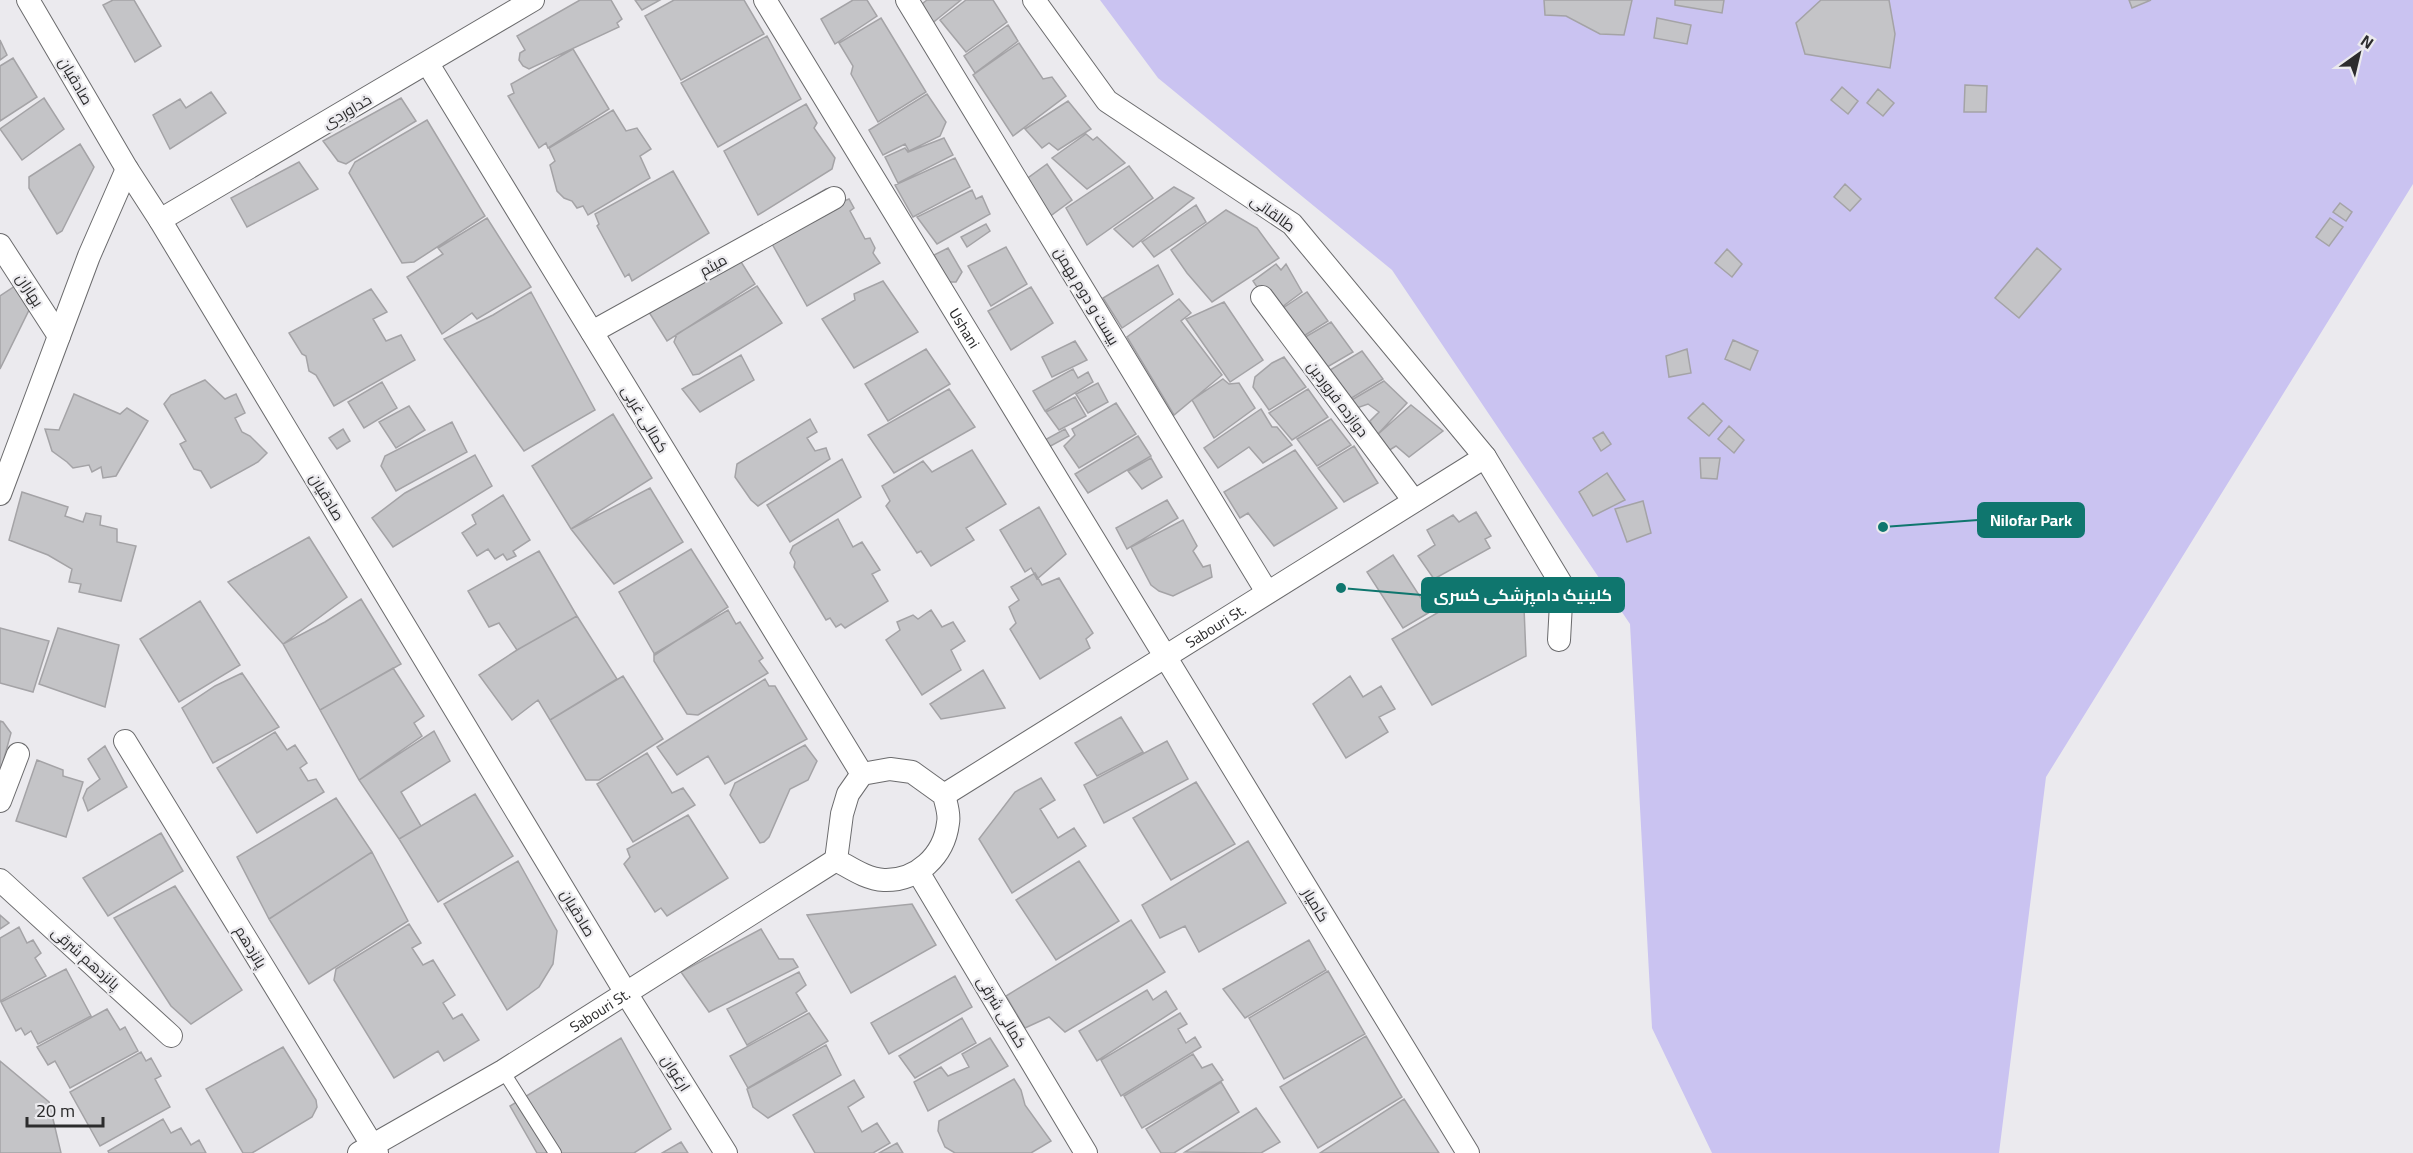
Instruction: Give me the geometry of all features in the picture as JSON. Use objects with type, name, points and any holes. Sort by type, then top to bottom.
[{"type":"street","name":"صادقیان","points":[[28,0],[127,169],[160,220],[626,993]]},
{"type":"street","name":"خداوردی","points":[[160,220],[533,0]]},
{"type":"street","name":"Ushani","points":[[765,0],[1164,656]]},
{"type":"street","name":"بیست و دوم بهمن","points":[[907,0],[1267,592]]},
{"type":"street","name":"طالقانی","points":[[1034,0],[1107,100],[1292,224],[1485,457],[1562,585],[1559,640]]},
{"type":"street","name":"کمالی غربی","points":[[428,64],[862,774]]},
{"type":"street","points":[[0,494],[89,256],[127,169]]},
{"type":"street","name":"میثم","points":[[592,332],[834,198]]},
{"type":"street","name":"بهاران","points":[[0,245],[59,336]]},
{"type":"street","name":"دوازده فروردین","points":[[1262,297],[1414,501]]},
{"type":"street","name":"Sabouri St.","points":[[944,795],[1485,457]]},
{"type":"street","name":"کامیار","points":[[1164,656],[1468,1153]]},
{"type":"street","name":"پانزدهم","points":[[125,741],[369,1150]]},
{"type":"street","points":[[0,801],[18,754]]},
{"type":"street","points":[[890,769],[912,772],[944,795],[949,820],[944,841],[933,859],[918,872],[883,880],[863,875],[836,860],[842,814],[848,794],[862,774],[890,769]]},
{"type":"street","name":"Sabouri St.","points":[[369,1150],[502,1071],[836,860]]},
{"type":"street","name":"کمالی شرقی","points":[[918,872],[1086,1153]]},
{"type":"street","name":"پانزدهم شرقی","points":[[0,880],[171,1035]]},
{"type":"street","name":"ارغوان","points":[[626,993],[726,1153]]},
{"type":"lane","points":[[502,1071],[555,1153]]},
{"type":"shaded area","points":[[1100,0],[2413,0],[2413,184],[2046,777],[1999,1153],[1712,1153],[1652,1028],[1630,624],[1392,270],[1158,78]]},
{"type":"building","points":[[113,0],[134,0],[161,46],[135,62],[103,5]]},
{"type":"building","points":[[580,0],[611,0],[622,19],[617,23],[619,27],[529,69],[523,66],[519,60],[520,53],[525,50],[517,36]]},
{"type":"building","points":[[635,0],[660,0],[642,10]]},
{"type":"building","points":[[674,0],[744,0],[764,34],[681,80],[645,16]]},
{"type":"building","points":[[853,0],[867,0],[877,16],[835,44],[821,19]]},
{"type":"building","points":[[927,0],[961,0],[930,25],[918,7]]},
{"type":"building","points":[[966,0],[993,0],[1007,22],[966,52],[940,20]]},
{"type":"building","points":[[1544,0],[1632,0],[1624,35],[1600,34],[1566,16],[1545,15]]},
{"type":"building","points":[[1675,0],[1724,0],[1722,13],[1675,5]]},
{"type":"building","points":[[1821,0],[1889,0],[1895,34],[1890,68],[1805,54],[1796,23]]},
{"type":"building","points":[[2129,0],[2151,0],[2132,8]]},
{"type":"building","points":[[881,18],[926,92],[878,122],[851,74],[853,66],[839,43]]},
{"type":"building","points":[[1657,18],[1691,25],[1687,44],[1654,38]]},
{"type":"building","points":[[1008,25],[1018,41],[975,73],[964,56]]},
{"type":"building","points":[[767,36],[801,99],[718,147],[681,83]]},
{"type":"building","points":[[0,40],[7,55],[0,60]]},
{"type":"building","points":[[1019,43],[1043,79],[1052,77],[1066,96],[1013,136],[973,75]]},
{"type":"building","points":[[573,49],[609,109],[548,148],[546,143],[539,148],[508,96],[514,93],[511,84]]},
{"type":"building","points":[[13,58],[37,97],[0,121],[0,66]]},
{"type":"building","points":[[1965,85],[1987,86],[1986,112],[1964,112]]},
{"type":"building","points":[[1842,87],[1858,101],[1848,114],[1831,100]]},
{"type":"building","points":[[1878,89],[1894,103],[1883,116],[1867,103]]},
{"type":"building","points":[[211,92],[226,113],[170,149],[153,115],[180,99],[186,108]]},
{"type":"building","points":[[927,94],[946,122],[940,136],[909,151],[905,144],[883,155],[869,130]]},
{"type":"building","points":[[44,98],[64,129],[22,160],[0,129]]},
{"type":"building","points":[[401,98],[416,121],[346,164],[338,161],[323,141]]},
{"type":"building","points":[[1068,101],[1091,129],[1058,150],[1049,143],[1042,148],[1025,129]]},
{"type":"building","points":[[806,104],[817,123],[814,128],[835,158],[832,169],[758,215],[724,151]]},
{"type":"building","points":[[613,110],[626,131],[637,128],[651,149],[640,156],[650,178],[588,215],[583,206],[577,208],[572,201],[564,198],[557,191],[550,165],[555,161],[549,148]]},
{"type":"building","points":[[427,120],[485,216],[414,262],[402,263],[349,173],[355,162]]},
{"type":"building","points":[[1086,134],[1093,140],[1097,137],[1125,163],[1087,189],[1052,158]]},
{"type":"building","points":[[944,138],[953,155],[898,183],[885,157],[905,148],[908,152]]},
{"type":"building","points":[[80,144],[94,167],[62,231],[57,234],[29,188],[29,177]]},
{"type":"building","points":[[955,158],[970,187],[913,217],[895,185]]},
{"type":"building","points":[[299,162],[318,189],[247,227],[231,198]]},
{"type":"building","points":[[1047,164],[1072,200],[1041,223],[1014,188]]},
{"type":"building","points":[[1129,166],[1153,198],[1087,245],[1066,208]]},
{"type":"building","points":[[673,171],[709,233],[632,281],[629,274],[625,277],[597,226],[599,224],[595,214]]},
{"type":"building","points":[[1845,184],[1861,199],[1850,211],[1834,197]]},
{"type":"building","points":[[1174,187],[1194,198],[1133,247],[1114,229]]},
{"type":"building","points":[[826,189],[838,190],[844,201],[849,199],[854,208],[850,211],[865,239],[870,238],[875,248],[873,253],[880,263],[807,306],[762,226]]},
{"type":"building","points":[[972,190],[976,199],[982,196],[990,214],[937,244],[917,217]]},
{"type":"building","points":[[2340,203],[2352,212],[2346,221],[2333,212]]},
{"type":"building","points":[[1196,205],[1206,222],[1154,257],[1142,242]]},
{"type":"building","points":[[1226,210],[1257,228],[1279,258],[1212,302],[1171,250]]},
{"type":"building","points":[[487,218],[531,287],[477,319],[472,313],[442,334],[407,277],[443,254],[438,248]]},
{"type":"building","points":[[2330,218],[2343,227],[2329,246],[2316,237]]},
{"type":"building","points":[[986,224],[990,231],[967,247],[961,237]]},
{"type":"building","points":[[731,246],[755,284],[667,341],[642,301]]},
{"type":"building","points":[[1006,247],[1027,284],[991,306],[968,266]]},
{"type":"building","points":[[948,248],[962,272],[956,282],[948,282],[934,255]]},
{"type":"building","points":[[2037,248],[2061,269],[2019,318],[1995,298]]},
{"type":"building","points":[[1727,249],[1742,264],[1732,277],[1715,263]]},
{"type":"building","points":[[1276,264],[1281,270],[1286,264],[1302,292],[1274,313],[1253,281]]},
{"type":"building","points":[[1158,265],[1173,294],[1122,328],[1103,298]]},
{"type":"building","points":[[883,281],[918,332],[854,368],[822,319],[855,300],[854,294]]},
{"type":"building","points":[[15,286],[31,306],[0,369],[0,296]]},
{"type":"building","points":[[757,286],[782,323],[699,374],[693,375],[674,342],[677,334]]},
{"type":"building","points":[[1031,287],[1053,323],[1011,350],[988,311]]},
{"type":"building","points":[[371,289],[387,312],[373,319],[386,341],[401,335],[415,360],[334,406],[316,375],[309,371],[306,356],[302,354],[289,333]]},
{"type":"building","points":[[531,292],[595,410],[524,451],[444,339],[493,315]]},
{"type":"building","points":[[1307,292],[1328,321],[1294,342],[1274,314]]},
{"type":"building","points":[[1179,299],[1191,313],[1181,321],[1222,375],[1174,415],[1127,337]]},
{"type":"building","points":[[1224,302],[1263,360],[1230,382],[1186,319]]},
{"type":"building","points":[[1331,322],[1353,352],[1317,373],[1295,343]]},
{"type":"building","points":[[1733,340],[1758,351],[1750,370],[1725,359]]},
{"type":"building","points":[[1075,341],[1087,360],[1052,377],[1042,357]]},
{"type":"building","points":[[926,349],[950,384],[888,421],[865,384]]},
{"type":"building","points":[[1687,349],[1691,373],[1669,377],[1666,356]]},
{"type":"building","points":[[1362,351],[1383,379],[1345,402],[1325,373]]},
{"type":"building","points":[[741,355],[754,380],[700,412],[682,389]]},
{"type":"building","points":[[1284,357],[1306,387],[1269,410],[1253,387],[1255,377],[1272,363]]},
{"type":"building","points":[[1073,369],[1078,378],[1088,372],[1093,382],[1045,411],[1033,391]]},
{"type":"building","points":[[1223,379],[1229,384],[1239,383],[1255,408],[1214,438],[1192,400]]},
{"type":"building","points":[[205,380],[225,399],[236,394],[245,413],[235,418],[242,432],[250,436],[267,453],[258,462],[211,488],[201,471],[194,469],[180,444],[186,441],[164,404],[171,395]]},
{"type":"building","points":[[1384,381],[1407,403],[1377,435],[1370,421],[1379,412],[1368,404],[1357,408],[1350,401]]},
{"type":"building","points":[[382,382],[397,408],[364,428],[348,402]]},
{"type":"building","points":[[1098,383],[1108,402],[1088,413],[1076,394]]},
{"type":"building","points":[[949,389],[975,427],[894,473],[868,435]]},
{"type":"building","points":[[1308,389],[1328,417],[1292,440],[1269,413]]},
{"type":"building","points":[[74,394],[120,414],[127,408],[148,421],[116,476],[103,478],[101,467],[92,472],[89,465],[73,468],[52,451],[45,429],[59,430]]},
{"type":"building","points":[[1075,397],[1086,416],[1059,430],[1046,412]]},
{"type":"building","points":[[1116,403],[1136,434],[1079,468],[1064,446],[1075,435],[1072,429]]},
{"type":"building","points":[[1703,403],[1722,421],[1709,436],[1688,418]]},
{"type":"building","points":[[1411,405],[1443,431],[1409,457],[1396,446],[1388,451],[1376,436]]},
{"type":"building","points":[[409,406],[425,430],[396,448],[379,422]]},
{"type":"building","points":[[1261,409],[1272,427],[1277,427],[1292,445],[1263,463],[1249,447],[1218,468],[1204,448]]},
{"type":"building","points":[[613,414],[652,478],[571,529],[532,466]]},
{"type":"building","points":[[810,419],[817,432],[807,438],[815,451],[826,448],[830,459],[758,506],[735,477],[737,464]]},
{"type":"building","points":[[1331,419],[1351,445],[1317,466],[1297,439]]},
{"type":"building","points":[[452,422],[467,452],[396,491],[381,466],[385,456]]},
{"type":"building","points":[[1729,426],[1744,440],[1734,453],[1718,439]]},
{"type":"building","points":[[343,429],[350,441],[337,449],[329,438]]},
{"type":"building","points":[[1065,429],[1069,436],[1047,448],[1043,441]]},
{"type":"building","points":[[1603,432],[1611,444],[1601,451],[1593,438]]},
{"type":"building","points":[[1138,436],[1151,456],[1088,493],[1075,474]]},
{"type":"building","points":[[1354,446],[1378,483],[1344,502],[1318,468]]},
{"type":"building","points":[[972,450],[1006,504],[966,528],[974,540],[931,566],[921,551],[917,553],[886,506],[890,501],[882,486],[923,461],[932,472]]},
{"type":"building","points":[[1295,450],[1337,508],[1274,546],[1248,513],[1240,518],[1224,492]]},
{"type":"building","points":[[475,455],[492,486],[393,547],[372,518],[405,493]]},
{"type":"building","points":[[1151,458],[1162,477],[1142,489],[1128,471]]},
{"type":"building","points":[[1700,458],[1720,458],[1717,479],[1701,478]]},
{"type":"building","points":[[842,459],[861,497],[790,542],[767,505]]},
{"type":"building","points":[[1607,473],[1625,500],[1593,516],[1579,492]]},
{"type":"building","points":[[650,488],[683,542],[614,584],[571,529]]},
{"type":"building","points":[[22,492],[68,507],[65,516],[83,522],[86,513],[101,516],[100,525],[117,529],[117,542],[136,546],[121,601],[79,592],[81,584],[69,582],[72,569],[48,555],[9,540]]},
{"type":"building","points":[[503,495],[530,540],[513,551],[516,556],[507,560],[503,554],[495,559],[488,549],[477,556],[462,533],[476,524],[472,515]]},
{"type":"building","points":[[1167,500],[1178,518],[1127,549],[1116,528]]},
{"type":"building","points":[[1643,501],[1651,533],[1627,542],[1615,509]]},
{"type":"building","points":[[1039,507],[1066,554],[1037,579],[1031,568],[1025,572],[1000,530]]},
{"type":"building","points":[[1476,512],[1491,536],[1485,539],[1490,548],[1434,579],[1418,556],[1435,545],[1427,530],[1453,515],[1459,522]]},
{"type":"building","points":[[838,519],[853,547],[862,542],[880,570],[872,574],[888,601],[845,628],[841,624],[836,627],[830,618],[826,620],[794,567],[795,562],[790,553],[793,546]]},
{"type":"building","points":[[1183,520],[1197,546],[1193,551],[1203,567],[1210,565],[1212,577],[1173,596],[1151,585],[1131,547]]},
{"type":"building","points":[[309,537],[347,597],[283,644],[228,582]]},
{"type":"building","points":[[691,549],[728,607],[655,655],[619,592]]},
{"type":"building","points":[[539,551],[577,616],[517,650],[499,623],[489,627],[468,591]]},
{"type":"building","points":[[1393,555],[1430,612],[1403,628],[1367,572]]},
{"type":"building","points":[[1035,573],[1042,585],[1059,578],[1093,633],[1086,639],[1090,648],[1040,679],[1010,629],[1016,623],[1009,607],[1019,600],[1011,587]]},
{"type":"building","points":[[1489,583],[1495,592],[1510,586],[1524,608],[1526,656],[1432,705],[1392,639]]},
{"type":"building","points":[[361,599],[401,664],[320,710],[283,644],[325,622]]},
{"type":"building","points":[[200,601],[240,665],[179,702],[140,639]]},
{"type":"building","points":[[728,610],[736,624],[740,622],[763,658],[759,661],[768,673],[698,715],[687,714],[654,661],[654,654]]},
{"type":"building","points":[[931,610],[942,627],[953,622],[965,641],[951,650],[961,670],[922,695],[886,640],[900,630],[897,622],[913,615],[918,619]]},
{"type":"building","points":[[577,616],[617,679],[550,720],[538,700],[512,720],[479,675],[517,650]]},
{"type":"building","points":[[0,628],[49,641],[33,692],[0,683]]},
{"type":"building","points":[[58,628],[119,645],[105,707],[39,684]]},
{"type":"building","points":[[393,668],[424,716],[414,723],[422,736],[359,780],[320,710]]},
{"type":"building","points":[[983,670],[1005,708],[941,719],[930,704]]},
{"type":"building","points":[[242,673],[279,727],[213,763],[182,708],[215,686]]},
{"type":"building","points":[[623,676],[663,739],[599,780],[586,780],[550,720]]},
{"type":"building","points":[[1350,676],[1363,697],[1381,686],[1395,709],[1379,717],[1388,732],[1346,758],[1313,704]]},
{"type":"building","points":[[765,679],[769,686],[775,686],[807,739],[725,784],[708,756],[677,775],[657,747]]},
{"type":"building","points":[[1121,717],[1143,752],[1097,776],[1075,743]]},
{"type":"building","points":[[0,721],[11,733],[0,773]]},
{"type":"building","points":[[434,731],[450,761],[401,792],[421,826],[399,839],[359,780]]},
{"type":"building","points":[[275,732],[287,750],[295,745],[307,763],[300,768],[308,781],[316,779],[324,792],[257,833],[217,768]]},
{"type":"building","points":[[1167,741],[1188,779],[1104,823],[1084,785]]},
{"type":"building","points":[[805,745],[817,761],[808,780],[790,789],[769,837],[760,843],[730,795],[735,783]]},
{"type":"building","points":[[105,746],[127,787],[88,811],[83,798],[87,789],[100,779],[88,759]]},
{"type":"building","points":[[647,753],[672,793],[683,788],[695,805],[633,842],[597,784]]},
{"type":"building","points":[[37,760],[63,770],[63,776],[83,782],[66,837],[16,821]]},
{"type":"building","points":[[1041,778],[1055,800],[1040,809],[1058,838],[1074,828],[1086,846],[1012,893],[979,839],[1015,792]]},
{"type":"building","points":[[1196,782],[1235,844],[1171,880],[1133,818]]},
{"type":"building","points":[[475,794],[513,856],[438,902],[399,839]]},
{"type":"building","points":[[336,798],[372,852],[269,919],[237,857]]},
{"type":"building","points":[[688,815],[728,878],[667,916],[661,908],[655,912],[624,864],[630,857],[627,849]]},
{"type":"building","points":[[161,833],[183,871],[108,916],[83,878]]},
{"type":"building","points":[[1248,841],[1286,903],[1199,952],[1185,926],[1160,938],[1142,905]]},
{"type":"building","points":[[372,852],[408,921],[309,984],[269,919]]},
{"type":"building","points":[[518,861],[557,931],[553,964],[539,987],[507,1010],[444,904]]},
{"type":"building","points":[[1079,861],[1119,921],[1056,960],[1016,900]]},
{"type":"building","points":[[175,886],[242,990],[191,1024],[171,1006],[114,918]]},
{"type":"building","points":[[912,904],[936,945],[851,993],[807,915]]},
{"type":"building","points":[[0,915],[9,923],[0,929]]},
{"type":"building","points":[[1131,920],[1165,972],[1065,1032],[1049,1017],[1025,1028],[1006,996]]},
{"type":"building","points":[[409,924],[421,943],[412,948],[423,965],[433,960],[455,995],[443,1003],[453,1019],[462,1014],[479,1040],[444,1061],[438,1051],[394,1078],[334,980],[336,969]]},
{"type":"building","points":[[19,927],[27,943],[33,940],[41,953],[35,958],[46,976],[0,1001],[0,938]]},
{"type":"building","points":[[761,929],[779,959],[793,959],[798,967],[709,1012],[681,972]]},
{"type":"building","points":[[1309,940],[1326,970],[1245,1018],[1223,989]]},
{"type":"building","points":[[66,969],[91,1016],[38,1044],[31,1031],[25,1035],[21,1028],[16,1031],[1,1002]]},
{"type":"building","points":[[1328,971],[1365,1034],[1284,1079],[1249,1018]]},
{"type":"building","points":[[799,972],[806,985],[796,993],[807,1011],[747,1045],[727,1009]]},
{"type":"building","points":[[955,976],[972,1007],[889,1054],[871,1023]]},
{"type":"building","points":[[1147,990],[1153,1000],[1166,991],[1177,1009],[1097,1061],[1079,1031]]},
{"type":"building","points":[[107,1009],[120,1030],[125,1027],[138,1051],[70,1088],[55,1061],[48,1065],[37,1047]]},
{"type":"building","points":[[809,1013],[828,1041],[748,1088],[730,1056]]},
{"type":"building","points":[[1180,1013],[1187,1024],[1178,1029],[1186,1043],[1195,1037],[1201,1047],[1121,1096],[1101,1060]]},
{"type":"building","points":[[962,1018],[976,1043],[915,1078],[899,1056]]},
{"type":"building","points":[[1366,1036],[1402,1097],[1318,1148],[1280,1087]]},
{"type":"building","points":[[621,1038],[671,1129],[634,1153],[537,1153],[510,1106]]},
{"type":"building","points":[[990,1038],[1008,1066],[928,1111],[914,1082],[941,1067],[948,1076],[969,1067],[962,1054]]},
{"type":"building","points":[[826,1045],[841,1075],[768,1118],[753,1107],[747,1089]]},
{"type":"building","points":[[283,1047],[316,1100],[317,1107],[312,1117],[252,1153],[243,1153],[206,1089]]},
{"type":"building","points":[[141,1052],[146,1061],[151,1058],[161,1076],[155,1079],[170,1107],[100,1146],[70,1092]]},
{"type":"building","points":[[1193,1054],[1202,1068],[1212,1064],[1223,1080],[1142,1128],[1124,1096]]},
{"type":"building","points":[[0,1061],[49,1102],[61,1153],[0,1153]]},
{"type":"building","points":[[1014,1079],[1021,1090],[1025,1105],[1051,1141],[1031,1153],[955,1153],[945,1147],[938,1131],[939,1121]]},
{"type":"building","points":[[854,1080],[864,1097],[848,1107],[862,1132],[877,1123],[890,1143],[873,1153],[815,1153],[793,1115]]},
{"type":"building","points":[[1221,1082],[1239,1112],[1174,1153],[1161,1153],[1146,1129]]},
{"type":"building","points":[[1404,1099],[1439,1153],[1320,1153]]},
{"type":"building","points":[[1256,1108],[1280,1142],[1261,1153],[1185,1152]]},
{"type":"building","points":[[163,1119],[171,1133],[181,1128],[191,1145],[199,1140],[206,1153],[109,1153],[108,1151]]},
{"type":"building","points":[[681,1142],[688,1153],[662,1153]]},
{"type":"building","points":[[897,1143],[903,1153],[879,1153]]},
{"type":"place","name":"Nilofar Park","points":[[1883,527]]},
{"type":"place","name":"کلینیک دامپزشکی کسری","points":[[1341,588]]}]
